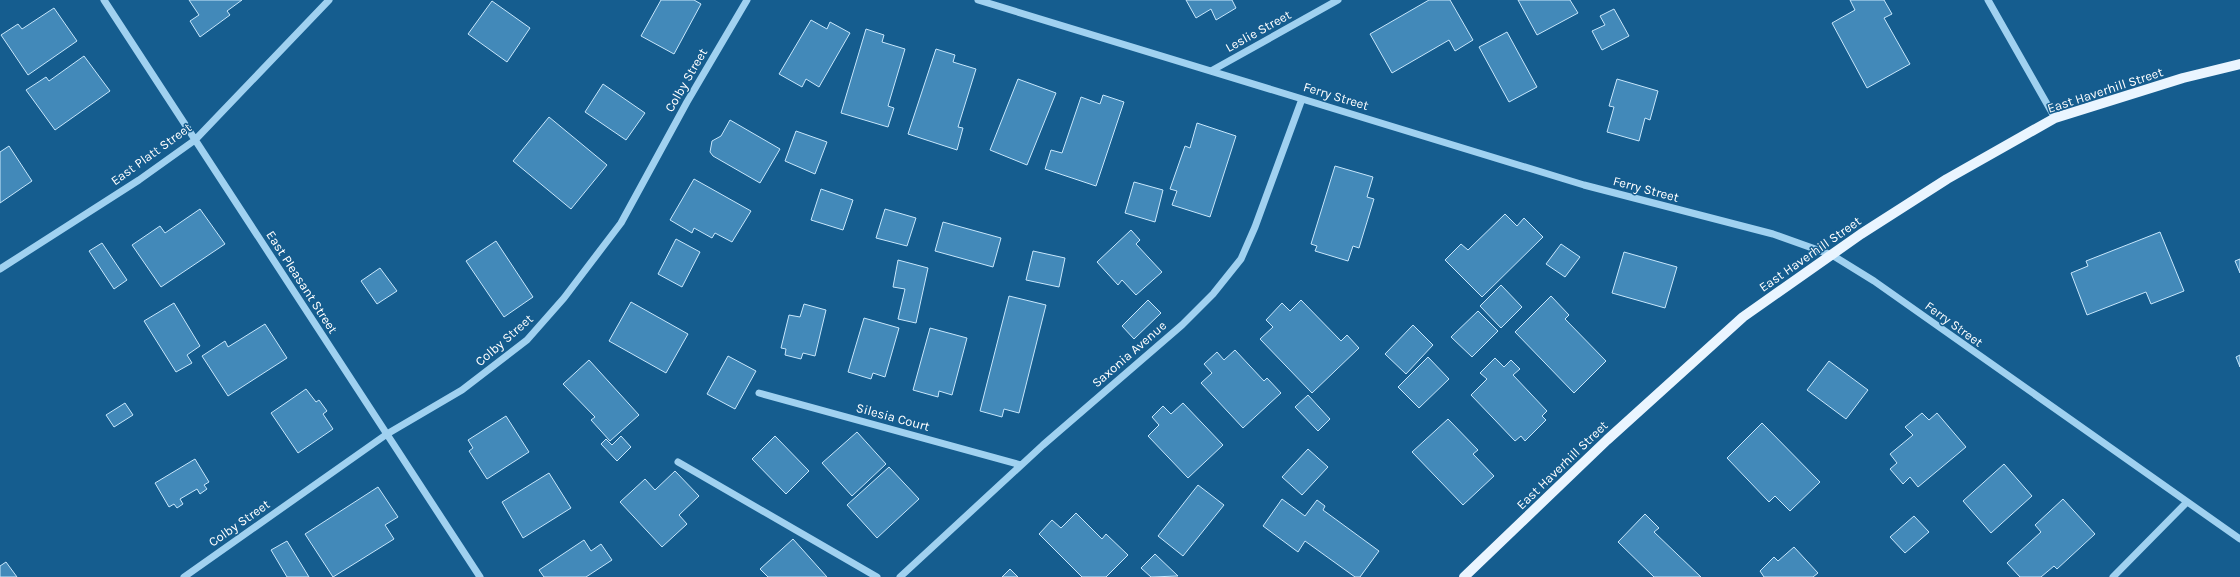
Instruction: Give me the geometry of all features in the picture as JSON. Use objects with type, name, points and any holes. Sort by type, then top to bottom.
[{"type":"main road","name":"East Haverhill Street","points":[[1464,577],[1607,440],[1701,353],[1743,317],[1946,178],[2055,118],[2183,78],[2240,64]]},
{"type":"street","name":"East Pleasant Street","points":[[104,0],[480,577]]},
{"type":"street","name":"East Platt Street","points":[[0,269],[139,180],[195,140],[329,0]]},
{"type":"street","name":"Colby Street","points":[[184,577],[387,434],[462,390],[527,340],[564,298],[621,223],[687,102],[747,0]]},
{"type":"street","name":"Ferry Street","points":[[978,0],[1584,185],[1773,234],[1832,255],[1874,281],[2240,539]]},
{"type":"street","name":"Leslie Street","points":[[1211,71],[1338,0]]},
{"type":"street","points":[[1988,0],[2055,118]]},
{"type":"street","name":"Saxonia Avenue","points":[[900,577],[1021,465],[1182,325],[1213,294],[1241,259],[1255,227],[1302,99]]},
{"type":"street","name":"Silesia Court","points":[[759,393],[1021,465]]},
{"type":"street","points":[[678,462],[877,577]]},
{"type":"street","points":[[2113,577],[2187,502]]},
{"type":"building","points":[[189,0],[242,0],[227,11],[230,15],[200,37],[190,21],[199,15]]},
{"type":"building","points":[[661,0],[694,0],[701,4],[674,54],[641,36]]},
{"type":"building","points":[[1186,0],[1232,0],[1236,8],[1216,20],[1211,9],[1196,18]]},
{"type":"building","points":[[1429,0],[1450,0],[1473,40],[1455,51],[1449,40],[1392,73],[1370,34]]},
{"type":"building","points":[[1518,0],[1570,0],[1578,13],[1537,35]]},
{"type":"building","points":[[1850,0],[1884,0],[1892,14],[1884,18],[1910,64],[1867,88],[1832,23],[1855,10]]},
{"type":"building","points":[[492,1],[530,28],[507,62],[468,34]]},
{"type":"building","points":[[54,8],[77,41],[28,75],[1,35],[18,24],[22,29]]},
{"type":"building","points":[[1614,9],[1629,36],[1602,50],[1592,31],[1605,25],[1600,16]]},
{"type":"building","points":[[811,20],[827,29],[830,22],[850,33],[819,87],[806,79],[802,87],[779,74]]},
{"type":"building","points":[[866,29],[884,35],[882,42],[905,49],[888,106],[894,108],[888,127],[841,113]]},
{"type":"building","points":[[1507,32],[1537,87],[1509,102],[1479,47]]},
{"type":"building","points":[[936,49],[955,55],[953,62],[976,69],[958,127],[963,128],[957,150],[908,134]]},
{"type":"building","points":[[84,56],[110,91],[55,130],[26,90],[46,77],[49,81]]},
{"type":"building","points":[[1018,79],[1056,93],[1027,165],[990,150]]},
{"type":"building","points":[[1617,79],[1658,91],[1650,120],[1645,118],[1639,141],[1607,132],[1614,107],[1609,106]]},
{"type":"building","points":[[603,84],[645,113],[626,140],[585,112]]},
{"type":"building","points":[[1103,95],[1124,102],[1096,186],[1045,169],[1051,150],[1062,153],[1081,97],[1100,104]]},
{"type":"building","points":[[549,117],[607,165],[571,209],[513,161]]},
{"type":"building","points":[[730,120],[780,149],[760,183],[713,156],[710,152],[712,141],[721,136]]},
{"type":"building","points":[[1197,123],[1236,136],[1210,217],[1172,205],[1177,191],[1170,189],[1185,146],[1190,148]]},
{"type":"building","points":[[796,131],[827,142],[815,174],[785,161]]},
{"type":"building","points":[[9,146],[32,181],[0,203],[0,152]]},
{"type":"building","points":[[1335,166],[1373,177],[1367,197],[1374,199],[1359,248],[1353,246],[1348,261],[1315,251],[1317,246],[1311,244]]},
{"type":"building","points":[[694,179],[751,211],[732,242],[715,233],[712,238],[694,228],[692,233],[670,220]]},
{"type":"building","points":[[1134,182],[1163,190],[1155,222],[1125,213]]},
{"type":"building","points":[[821,189],[853,200],[843,230],[811,220]]},
{"type":"building","points":[[200,209],[225,244],[161,287],[132,245],[160,226],[165,233]]},
{"type":"building","points":[[885,209],[916,218],[907,246],[876,238]]},
{"type":"building","points":[[1505,214],[1517,226],[1524,218],[1543,237],[1482,297],[1445,260],[1461,244],[1468,250]]},
{"type":"building","points":[[943,222],[1001,238],[993,267],[935,251]]},
{"type":"building","points":[[1131,230],[1140,240],[1136,244],[1162,272],[1136,295],[1122,280],[1118,285],[1097,262]]},
{"type":"building","points":[[2160,232],[2184,291],[2151,304],[2146,292],[2087,315],[2071,273],[2088,266],[2086,261]]},
{"type":"building","points":[[676,239],[700,252],[682,287],[658,274]]},
{"type":"building","points":[[496,241],[533,297],[504,317],[466,261]]},
{"type":"building","points":[[102,243],[127,280],[114,289],[89,251]]},
{"type":"building","points":[[1561,244],[1580,257],[1565,277],[1546,264]]},
{"type":"building","points":[[1033,251],[1065,258],[1059,287],[1026,280]]},
{"type":"building","points":[[1624,252],[1677,267],[1665,308],[1612,293]]},
{"type":"building","points":[[2240,259],[2240,273],[2235,261]]},
{"type":"building","points":[[898,260],[928,268],[916,323],[898,319],[905,289],[893,287]]},
{"type":"building","points":[[380,268],[397,291],[377,304],[361,281]]},
{"type":"building","points":[[1501,285],[1522,307],[1501,328],[1480,306]]},
{"type":"building","points":[[1009,296],[1046,305],[1019,413],[1004,409],[1002,417],[980,411]]},
{"type":"building","points":[[1551,296],[1569,315],[1565,319],[1606,361],[1574,393],[1515,332]]},
{"type":"building","points":[[1148,300],[1161,313],[1134,339],[1122,326]]},
{"type":"building","points":[[1301,300],[1341,341],[1347,335],[1359,348],[1312,393],[1260,339],[1273,327],[1266,320],[1282,303],[1290,311]]},
{"type":"building","points":[[631,302],[688,334],[666,373],[609,341]]},
{"type":"building","points":[[174,303],[200,346],[187,355],[192,363],[176,372],[144,321]]},
{"type":"building","points":[[804,304],[826,310],[815,356],[803,353],[801,359],[785,355],[786,349],[781,348],[789,315],[800,317]]},
{"type":"building","points":[[1478,311],[1498,331],[1472,357],[1451,337]]},
{"type":"building","points":[[864,318],[899,328],[885,377],[873,373],[871,379],[848,372]]},
{"type":"building","points":[[265,324],[287,358],[228,396],[202,356],[225,341],[228,347]]},
{"type":"building","points":[[1413,325],[1433,345],[1406,374],[1385,354]]},
{"type":"building","points":[[930,328],[967,338],[952,395],[939,391],[938,397],[913,390]]},
{"type":"building","points":[[1235,350],[1264,381],[1267,378],[1281,393],[1243,428],[1201,383],[1212,373],[1204,364],[1217,352],[1224,360]]},
{"type":"building","points":[[2240,355],[2240,367],[2236,357]]},
{"type":"building","points":[[728,356],[756,371],[735,409],[707,394]]},
{"type":"building","points":[[1428,357],[1449,379],[1419,408],[1398,387]]},
{"type":"building","points":[[1495,358],[1504,367],[1511,360],[1520,369],[1513,375],[1547,411],[1542,416],[1546,420],[1525,441],[1521,436],[1515,441],[1471,395],[1487,379],[1480,373]]},
{"type":"building","points":[[589,360],[639,415],[610,441],[591,420],[595,417],[563,384]]},
{"type":"building","points":[[1829,361],[1868,390],[1846,419],[1807,390]]},
{"type":"building","points":[[306,389],[316,402],[319,400],[327,411],[323,414],[333,429],[298,453],[271,413]]},
{"type":"building","points":[[1308,395],[1330,419],[1318,431],[1295,407]]},
{"type":"building","points":[[125,403],[133,415],[114,427],[106,415]]},
{"type":"building","points":[[1183,403],[1223,445],[1188,478],[1148,436],[1159,425],[1152,417],[1163,406],[1171,414]]},
{"type":"building","points":[[1922,413],[1929,420],[1937,413],[1966,447],[1918,487],[1910,477],[1903,484],[1890,469],[1897,463],[1890,454],[1913,435],[1905,427]]},
{"type":"building","points":[[506,416],[529,452],[487,479],[469,451],[473,448],[468,440]]},
{"type":"building","points":[[1448,419],[1478,450],[1473,454],[1494,476],[1463,505],[1412,452]]},
{"type":"building","points":[[1762,423],[1820,482],[1790,511],[1775,496],[1769,502],[1727,458]]},
{"type":"building","points":[[857,432],[886,464],[852,496],[822,463]]},
{"type":"building","points":[[621,436],[631,447],[617,461],[601,444],[606,439],[612,445]]},
{"type":"building","points":[[775,436],[809,471],[786,494],[752,459]]},
{"type":"building","points":[[1308,449],[1328,467],[1302,495],[1282,477]]},
{"type":"building","points":[[195,459],[209,482],[204,485],[207,489],[200,494],[197,489],[180,499],[183,504],[177,508],[174,504],[169,507],[155,483]]},
{"type":"building","points":[[2004,464],[2032,496],[1991,533],[1963,501]]},
{"type":"building","points":[[889,467],[919,499],[877,538],[847,505]]},
{"type":"building","points":[[675,471],[699,496],[679,515],[687,524],[662,547],[620,502],[645,479],[655,490]]},
{"type":"building","points":[[549,473],[571,508],[523,538],[502,502]]},
{"type":"building","points":[[1198,485],[1224,505],[1183,556],[1158,536]]},
{"type":"building","points":[[378,487],[398,517],[385,525],[394,539],[333,577],[305,534]]},
{"type":"building","points":[[1282,499],[1305,516],[1317,500],[1325,506],[1323,510],[1379,551],[1360,577],[1355,577],[1305,541],[1298,552],[1263,526]]},
{"type":"building","points":[[2063,499],[2095,534],[2057,569],[2054,566],[2041,577],[2020,577],[2007,563],[2041,532],[2035,525]]},
{"type":"building","points":[[1076,513],[1102,539],[1106,534],[1128,555],[1106,577],[1082,577],[1039,534],[1052,520],[1061,528]]},
{"type":"building","points":[[1645,514],[1659,528],[1654,532],[1701,577],[1654,577],[1618,542]]},
{"type":"building","points":[[1914,516],[1929,532],[1905,553],[1890,537]]},
{"type":"building","points":[[793,539],[827,577],[768,577],[760,569]]},
{"type":"building","points":[[584,540],[591,551],[601,544],[612,560],[586,577],[544,577],[539,570]]},
{"type":"building","points":[[287,541],[309,577],[287,577],[271,550]]},
{"type":"building","points":[[1794,547],[1818,573],[1813,577],[1764,577],[1760,571],[1774,557],[1778,561]]},
{"type":"building","points":[[1155,554],[1178,576],[1151,577],[1141,568]]},
{"type":"building","points":[[6,562],[17,577],[0,577],[0,566]]},
{"type":"building","points":[[1010,569],[1018,577],[1002,577]]}]
